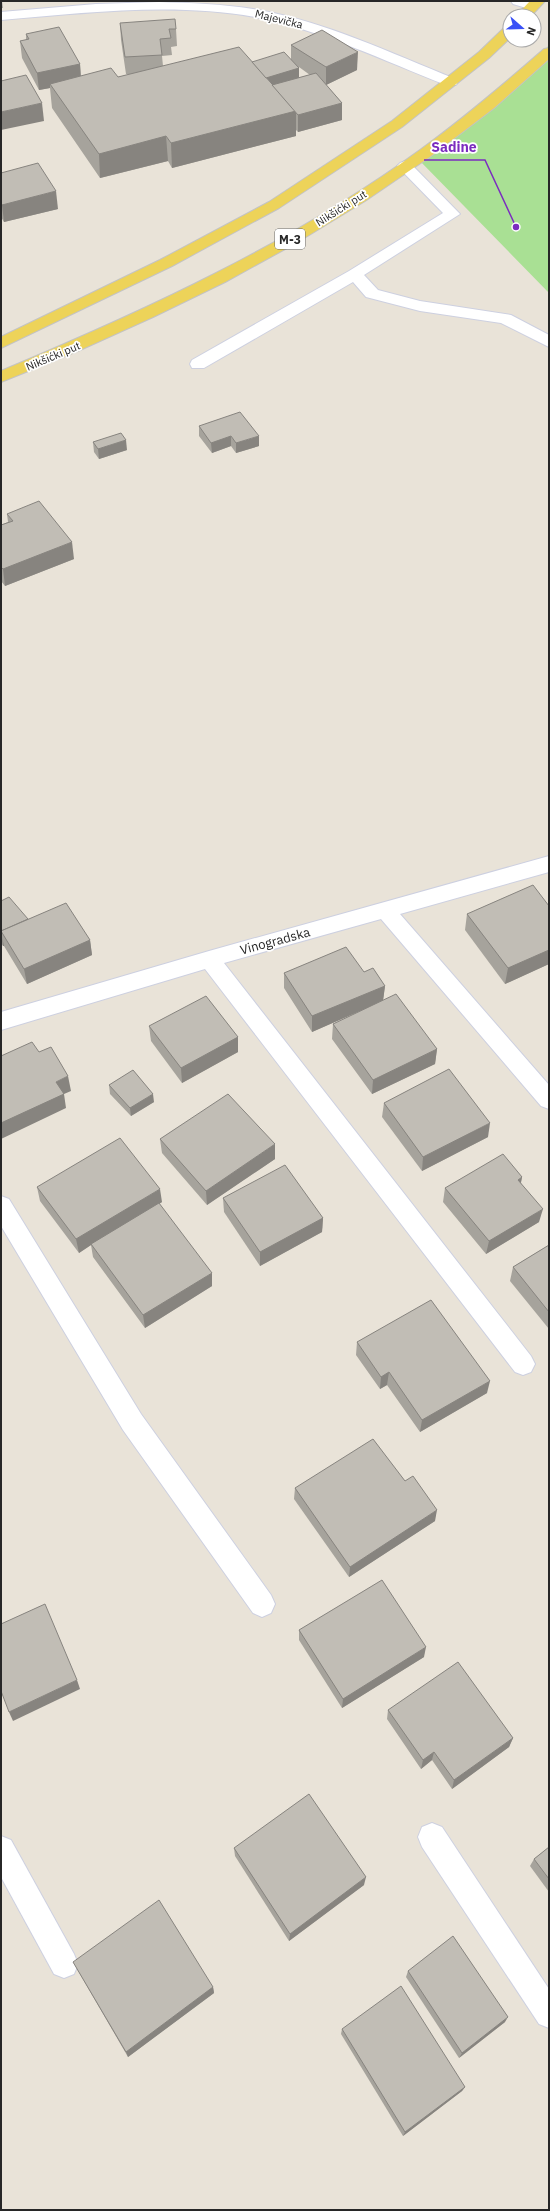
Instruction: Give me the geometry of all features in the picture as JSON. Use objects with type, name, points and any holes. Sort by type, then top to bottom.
[{"type":"main road","points":[[1,343],[166,263],[274,205],[397,124],[484,55],[502,38]]},
{"type":"main road","name":"Nikšićki put","points":[[1,378],[94,338],[211,282],[325,218],[405,166],[471,118],[549,52]]},
{"type":"street","points":[[518,1],[531,8]]},
{"type":"street","name":"Majevička","points":[[1,16],[134,4],[199,6],[237,10],[275,17],[307,27],[451,82]]},
{"type":"street","points":[[198,364],[355,274],[452,214],[405,166]]},
{"type":"street","points":[[355,274],[372,294],[420,306],[505,319],[549,342]]},
{"type":"street","name":"Vinogradska","points":[[1,1021],[209,959],[386,911],[549,864]]},
{"type":"street","points":[[386,911],[549,1100]]},
{"type":"street","points":[[209,959],[523,1364]]},
{"type":"street","points":[[1,1206],[132,1422],[262,1604]]},
{"type":"street","points":[[432,1837],[549,2014]]},
{"type":"street","points":[[1,1850],[64,1964]]},
{"type":"green space","points":[[549,45],[549,293],[419,160],[527,73]]},
{"type":"building","points":[[175,19],[176,29],[169,29],[171,38],[160,39],[162,55],[125,57],[120,23]]},
{"type":"building","points":[[59,27],[80,64],[37,73],[20,41],[29,39],[26,34]]},
{"type":"building","points":[[322,30],[358,52],[326,67],[291,45]]},
{"type":"building","points":[[239,47],[296,111],[171,143],[166,136],[99,154],[50,84],[111,68],[118,77]]},
{"type":"building","points":[[284,52],[299,68],[266,78],[252,62]]},
{"type":"building","points":[[316,73],[342,103],[298,115],[272,85]]},
{"type":"building","points":[[26,75],[42,103],[1,112],[1,81]]},
{"type":"building","points":[[38,163],[56,191],[2,205],[1,173]]},
{"type":"building","points":[[240,412],[259,436],[236,443],[231,436],[211,443],[199,426]]},
{"type":"building","points":[[121,433],[126,440],[98,449],[93,442]]},
{"type":"building","points":[[39,501],[72,542],[3,569],[1,567],[1,525],[13,521],[7,514]]},
{"type":"building","points":[[533,885],[549,906],[549,950],[508,968],[467,914]]},
{"type":"building","points":[[9,897],[28,919],[1,931],[1,901]]},
{"type":"building","points":[[66,903],[90,940],[24,969],[1,931]]},
{"type":"building","points":[[346,947],[364,972],[373,968],[385,986],[312,1016],[284,973]]},
{"type":"building","points":[[396,994],[437,1049],[373,1080],[333,1024]]},
{"type":"building","points":[[206,996],[238,1037],[181,1068],[149,1026]]},
{"type":"building","points":[[32,1042],[39,1052],[51,1047],[68,1076],[56,1082],[64,1094],[1,1123],[1,1056]]},
{"type":"building","points":[[449,1069],[490,1123],[423,1157],[384,1103]]},
{"type":"building","points":[[133,1070],[153,1094],[130,1108],[109,1085]]},
{"type":"building","points":[[228,1094],[275,1144],[206,1191],[160,1139]]},
{"type":"building","points":[[120,1138],[160,1189],[76,1239],[37,1187]]},
{"type":"building","points":[[503,1154],[522,1177],[518,1180],[543,1209],[489,1241],[445,1188]]},
{"type":"building","points":[[285,1165],[323,1218],[260,1252],[223,1198]]},
{"type":"building","points":[[159,1203],[212,1273],[143,1315],[91,1244]]},
{"type":"building","points":[[549,1245],[549,1312],[513,1267]]},
{"type":"building","points":[[431,1300],[490,1381],[422,1420],[389,1372],[381,1377],[357,1342]]},
{"type":"building","points":[[373,1439],[405,1481],[413,1476],[437,1510],[350,1567],[295,1488]]},
{"type":"building","points":[[382,1580],[426,1647],[343,1699],[299,1630]]},
{"type":"building","points":[[45,1604],[77,1680],[9,1712],[1,1691],[1,1624]]},
{"type":"building","points":[[458,1662],[513,1738],[454,1780],[434,1752],[423,1760],[388,1710]]},
{"type":"building","points":[[309,1794],[366,1877],[290,1934],[234,1848]]},
{"type":"building","points":[[549,1847],[549,1879],[534,1859]]},
{"type":"building","points":[[159,1900],[213,1987],[126,2052],[73,1962]]},
{"type":"building","points":[[453,1936],[508,2017],[462,2053],[408,1971]]},
{"type":"building","points":[[401,1986],[465,2087],[405,2132],[342,2029]]},
{"type":"place","name":"Sadine","points":[[516,227]]}]
